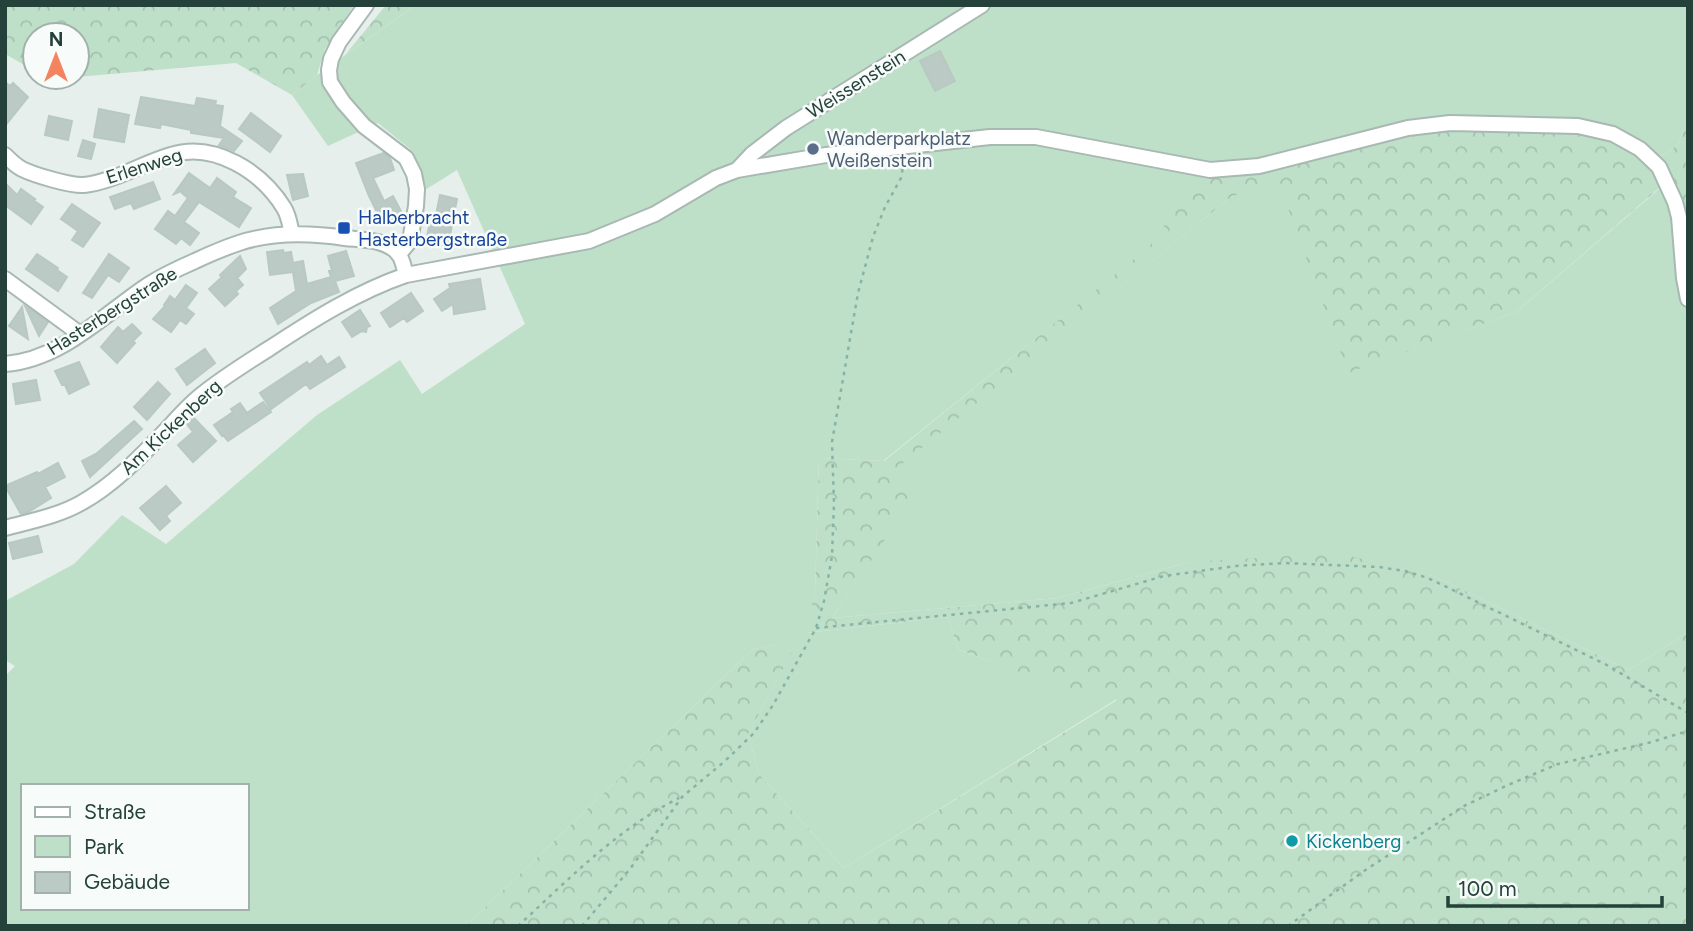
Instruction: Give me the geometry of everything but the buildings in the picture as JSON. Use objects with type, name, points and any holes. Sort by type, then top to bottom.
[{"type":"street","points":[[366,5],[339,42],[331,59],[330,82],[343,102],[365,126],[406,158],[414,173],[417,189],[410,241],[399,254],[407,275]]},
{"type":"street","name":"Weissenstein","points":[[737,170],[752,154],[786,128],[982,5]]},
{"type":"street","points":[[737,170],[826,155],[903,146],[990,137],[1036,136],[1210,170],[1259,166],[1408,128],[1450,123],[1578,126],[1613,134],[1626,140],[1659,167],[1671,189],[1679,217],[1688,299]]},
{"type":"street","name":"Erlenweg","points":[[5,155],[22,169],[67,183],[84,185],[173,154],[191,151],[212,153],[248,170],[267,187],[285,210],[292,234]]},
{"type":"street","name":"Am Kickenberg","points":[[5,528],[82,503],[128,468],[197,398],[222,379],[358,295],[407,275],[589,242],[655,214],[716,178],[737,170]]},
{"type":"street","name":"Hasterbergstraße","points":[[5,364],[27,361],[56,349],[150,284],[241,242],[292,234],[335,236],[390,246],[399,254]]},
{"type":"street","points":[[5,279],[80,334]]},
{"type":"path","points":[[518,926],[607,845],[663,806],[682,797],[726,761],[754,733],[773,705],[816,628],[832,556],[832,442],[858,293],[878,223],[901,178],[904,168],[903,146]]},
{"type":"path","points":[[816,628],[1070,603],[1164,576],[1236,566],[1284,563],[1378,567],[1427,578],[1605,664],[1688,713]]},
{"type":"path","points":[[1288,926],[1464,806],[1558,764],[1688,731]]},
{"type":"path","points":[[582,926],[630,869],[682,797]]},
{"type":"green space","points":[[5,5],[354,5],[325,49],[317,75],[292,95],[236,63],[91,76],[91,21],[21,21],[21,63],[5,54]]},
{"type":"green space","points":[[386,5],[416,5],[345,55]]},
{"type":"green space","points":[[416,5],[1688,5],[1688,116],[1678,145],[1649,165],[1260,158],[1211,161],[1150,247],[883,461],[819,458],[815,591],[806,633],[948,617],[958,649],[1037,677],[1117,699],[844,868],[759,774],[748,734],[797,642],[753,649],[466,926],[5,926],[5,676],[15,666],[5,660],[5,601],[74,564],[122,515],[166,544],[317,415],[400,360],[422,394],[525,324],[457,170],[425,190],[410,149],[378,123],[328,146],[292,95]]},
{"type":"green space","points":[[1688,116],[1688,319],[1682,310],[1664,184],[1516,312],[1348,373],[1278,181],[1231,197],[897,468],[919,490],[832,618],[1058,598],[1189,562],[1337,553],[1434,576],[1629,670],[1688,632],[1688,926],[466,926],[753,649],[798,641],[748,734],[759,774],[844,868],[1117,700],[1059,685],[958,649],[948,617],[805,633],[815,591],[819,458],[884,461],[1149,247],[1210,161],[1260,158],[1407,130],[1535,128],[1599,135],[1649,165],[1678,145]]},
{"type":"green space","points":[[1278,180],[1348,372],[1516,312],[1665,184],[1682,310],[1688,319],[1688,632],[1629,670],[1434,576],[1189,562],[1058,598],[832,618],[918,490],[896,468],[1231,197]]},
{"type":"place","name":"Wanderparkplatz Weißenstein","points":[[813,149]]},
{"type":"place","name":"Halberbracht Hasterbergstraße","points":[[344,228]]},
{"type":"place","name":"Kickenberg","points":[[1292,841]]}]
